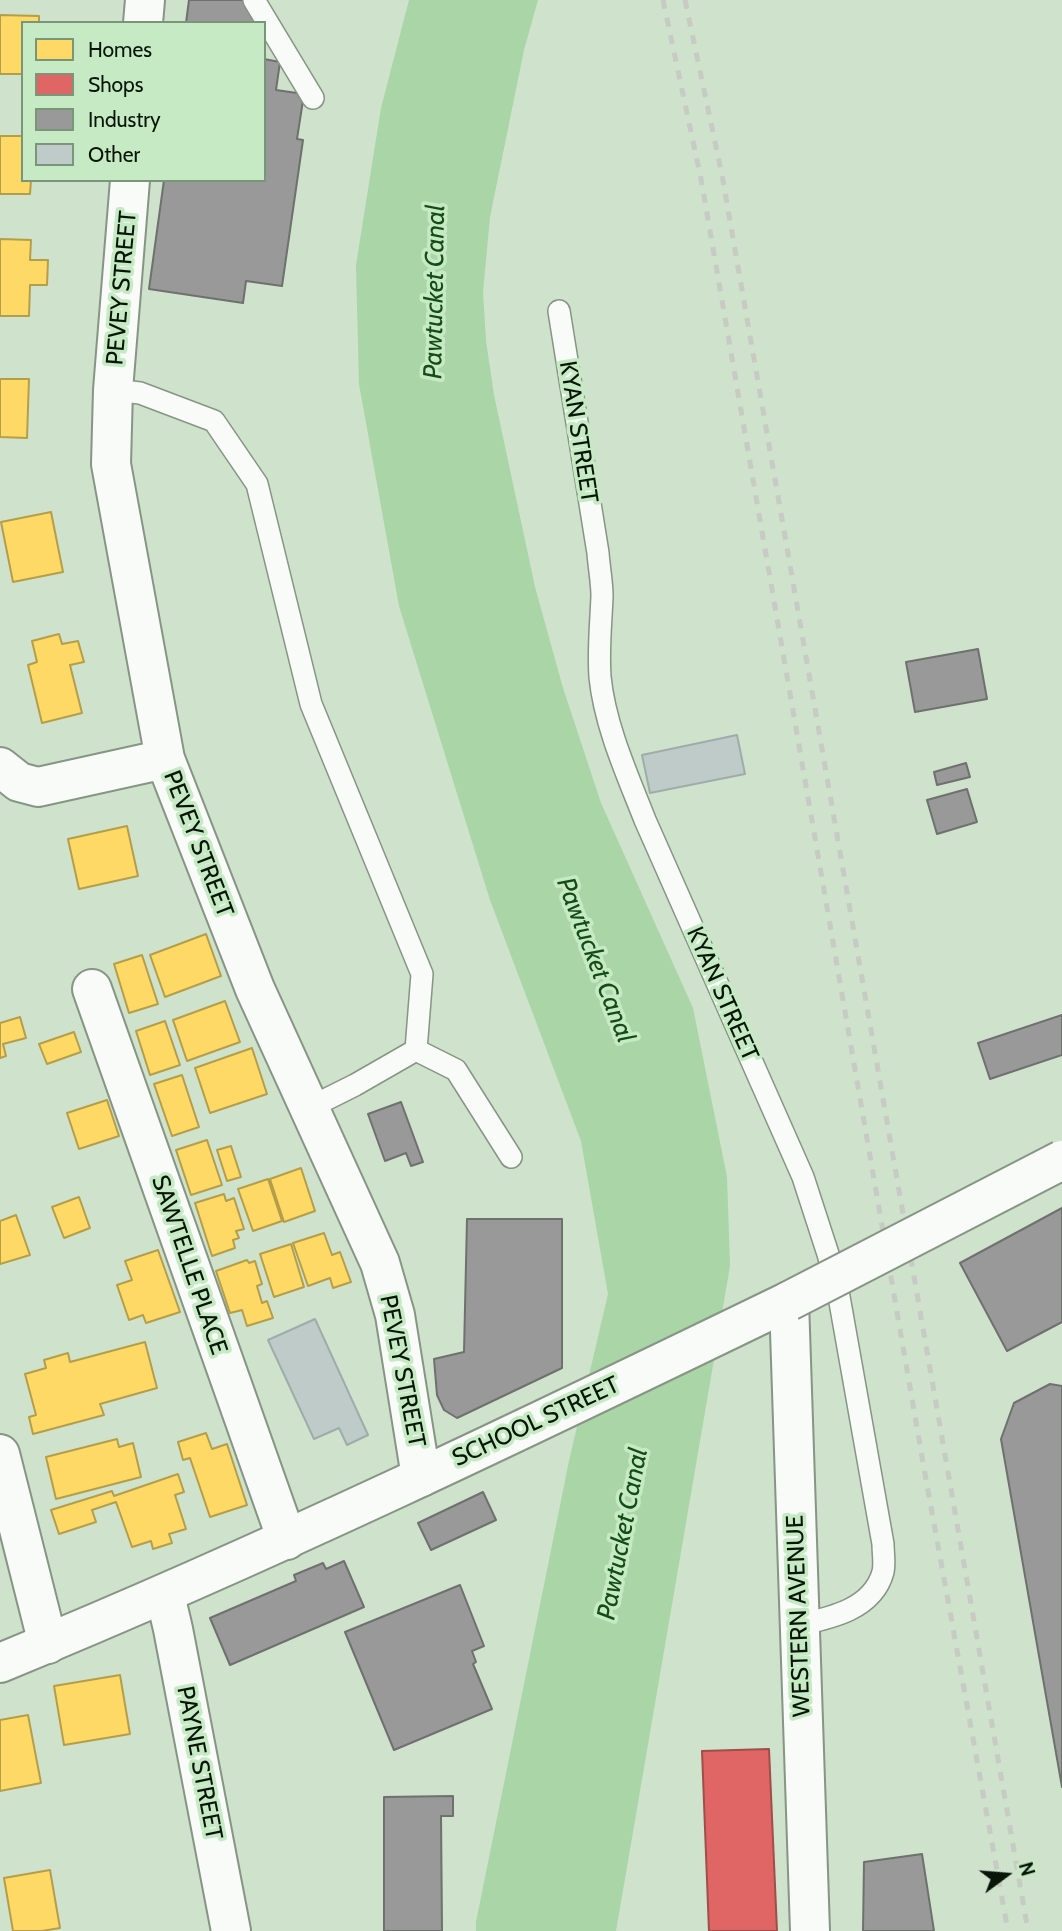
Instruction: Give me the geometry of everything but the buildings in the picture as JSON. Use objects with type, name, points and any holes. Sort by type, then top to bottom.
[{"type":"street","points":[[143,21],[145,0]]},
{"type":"street","name":"PEVEY STREET","points":[[130,182],[113,390],[111,464],[165,759],[255,989],[380,1263],[395,1315],[421,1477]]},
{"type":"street","points":[[0,767],[19,782],[38,788],[165,759]]},
{"type":"street","name":"SAWTELLE PLACE","points":[[92,989],[287,1540]]},
{"type":"street","name":"SCHOOL STREET","points":[[0,1663],[165,1595],[553,1415],[789,1301],[1062,1160]]},
{"type":"street","name":"WESTERN AVENUE","points":[[789,1301],[810,1931]]},
{"type":"street","points":[[0,1454],[48,1644]]},
{"type":"street","name":"PAYNE STREET","points":[[165,1595],[230,1931]]},
{"type":"lane","points":[[254,0],[313,98]]},
{"type":"lane","name":"KYAN STREET","points":[[559,311],[602,593],[598,649],[606,710],[645,820],[803,1177],[828,1254],[840,1304],[883,1544],[884,1569],[877,1588],[858,1606],[831,1618],[798,1626]]},
{"type":"lane","points":[[113,390],[140,393],[214,421],[257,484],[311,704],[422,974],[415,1050]]},
{"type":"lane","points":[[309,1108],[415,1050]]},
{"type":"lane","points":[[415,1050],[456,1070],[511,1157]]},
{"type":"water","name":"Pawtucket Canal","points":[[409,0],[538,0],[524,50],[490,217],[483,292],[486,341],[494,395],[535,587],[563,688],[601,803],[693,1008],[727,1177],[730,1266],[616,1931],[476,1931],[569,1461],[608,1294],[581,1141],[490,900],[399,606],[359,384],[356,265],[381,108]]},
{"type":"railway","points":[[663,0],[701,179],[925,1474],[1008,1931]]},
{"type":"railway","points":[[685,0],[722,175],[1028,1931]]}]
